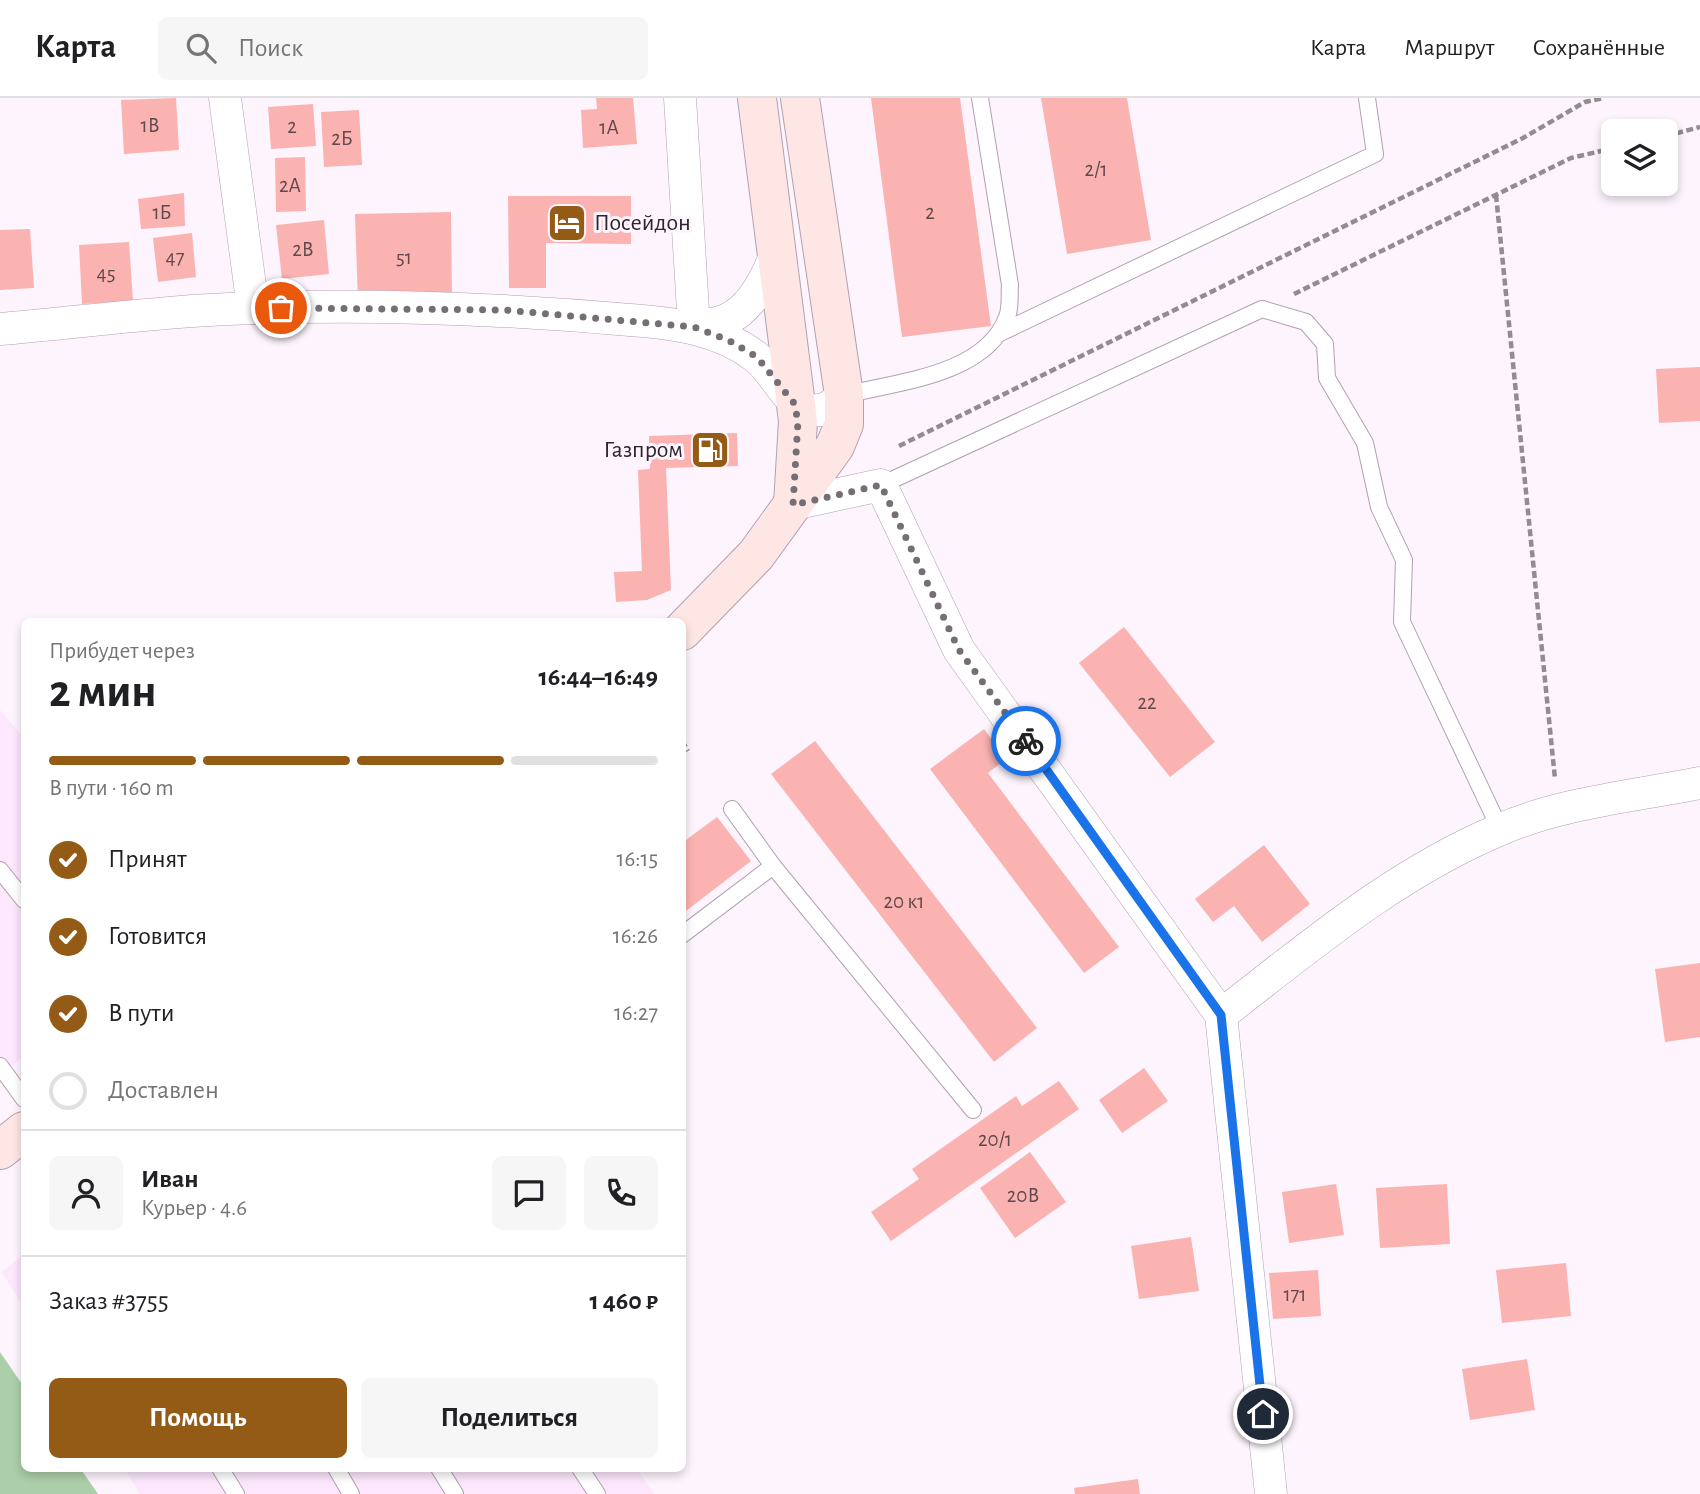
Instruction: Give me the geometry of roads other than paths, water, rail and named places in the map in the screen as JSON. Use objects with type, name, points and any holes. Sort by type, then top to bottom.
[{"type":"main road","points":[[757,98],[798,421],[793,505]]},
{"type":"main road","points":[[686,627],[756,555],[835,446],[844,424],[844,395],[800,98]]},
{"type":"main road","points":[[0,1150],[21,1133]]},
{"type":"street","points":[[226,98],[253,307]]},
{"type":"street","points":[[680,98],[694,327]]},
{"type":"street","points":[[694,327],[728,320],[750,300],[767,277],[777,251]]},
{"type":"street","points":[[0,329],[253,307],[504,310],[694,327],[728,340],[757,357],[794,403],[812,410],[827,409],[844,395]]},
{"type":"street","points":[[793,505],[881,485],[959,650],[1221,1015],[1271,1494]]},
{"type":"street","points":[[1221,1015],[1324,935],[1426,865],[1500,829],[1558,812],[1700,783]]},
{"type":"lane","points":[[844,395],[927,377],[981,353],[1000,333],[1009,314],[1010,285],[980,98]]},
{"type":"lane","points":[[1000,333],[1375,154],[1367,98]]},
{"type":"lane","points":[[881,485],[1262,310],[1306,323],[1325,344],[1326,378],[1365,443],[1379,507],[1404,560],[1402,622],[1500,829]]},
{"type":"lane","points":[[732,809],[773,866],[973,1110]]},
{"type":"lane","points":[[686,932],[773,866]]},
{"type":"lane","points":[[0,870],[21,896]]},
{"type":"lane","points":[[0,1066],[21,1095]]},
{"type":"lane","points":[[222,1472],[236,1494]]},
{"type":"lane","points":[[338,1472],[351,1494]]},
{"type":"lane","points":[[441,1472],[455,1494]]},
{"type":"lane","points":[[583,1472],[597,1494]]},
{"type":"place","name":"Посейдон","points":[[567,223]]},
{"type":"place","name":"Газпром","points":[[710,450]]}]
